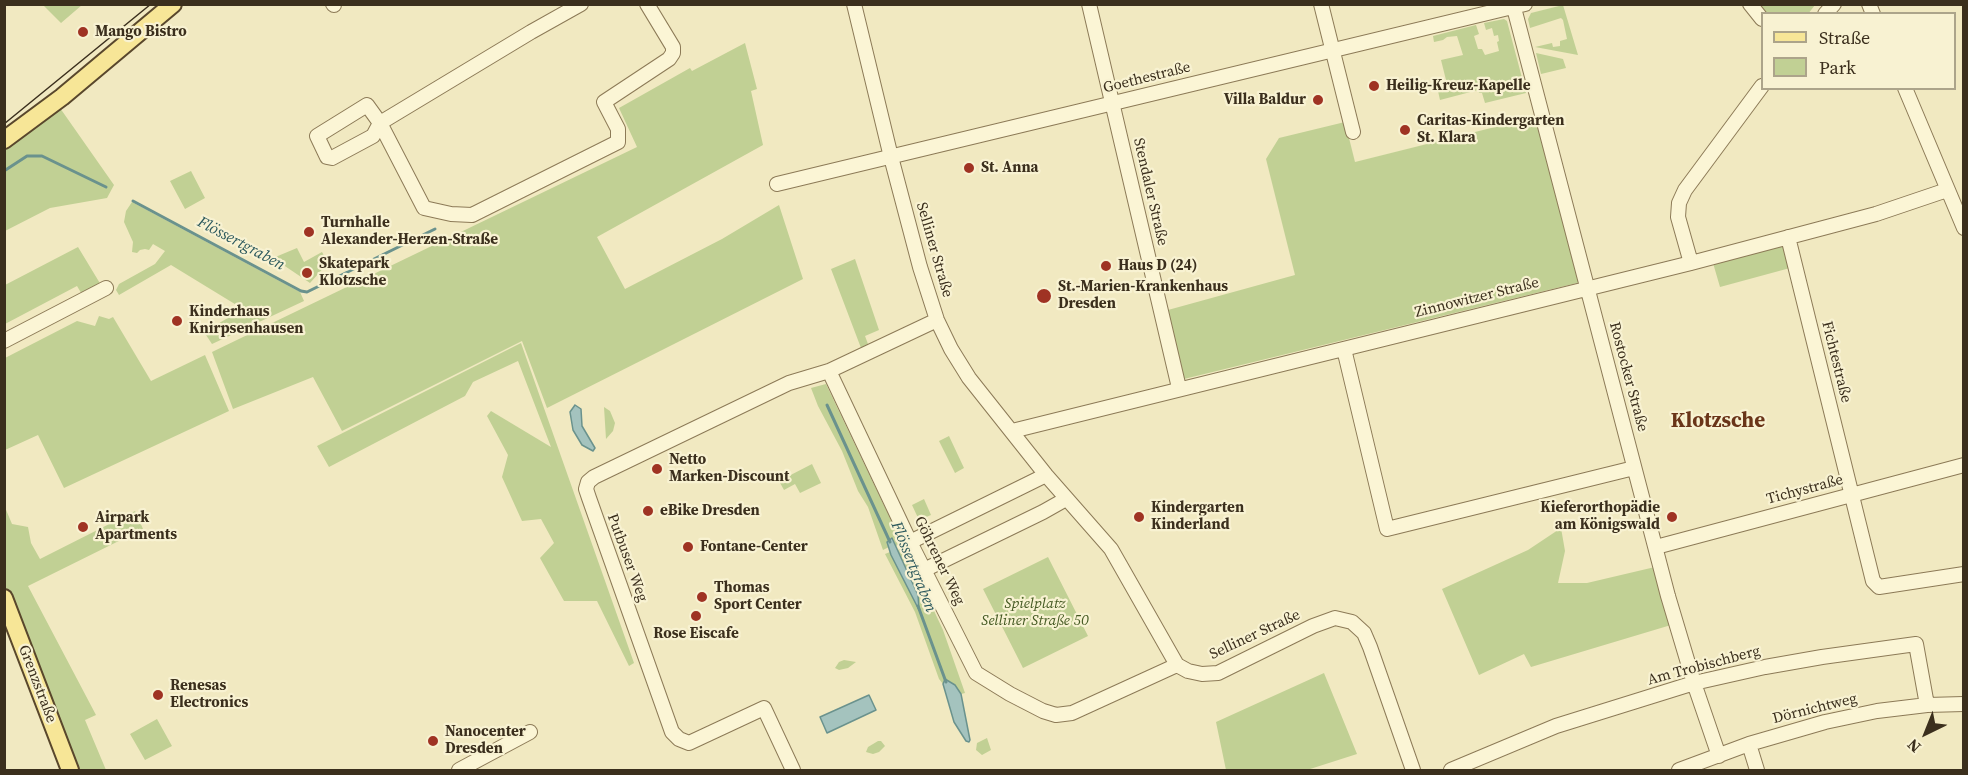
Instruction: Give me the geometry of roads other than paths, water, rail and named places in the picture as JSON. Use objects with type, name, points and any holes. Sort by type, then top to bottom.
[{"type":"main road","points":[[4,140],[62,97],[162,8]]},
{"type":"main road","name":"Grenzstraße","points":[[4,598],[70,771]]},
{"type":"street","points":[[581,4],[380,123],[373,136],[332,158],[327,157],[317,136],[368,105],[380,123],[424,208],[451,214],[472,215],[618,142],[618,129],[604,102],[669,59],[673,53],[673,46],[647,4]]},
{"type":"street","name":"Selliner Straße","points":[[854,4],[920,267],[937,320],[951,349],[969,378],[1046,475],[1116,556],[1177,665],[1188,671],[1202,674],[1218,673],[1313,626],[1335,618],[1352,622],[1364,633],[1370,647],[1413,771]]},
{"type":"street","name":"Stendaler Straße","points":[[1089,4],[1179,388]]},
{"type":"street","points":[[1321,4],[1353,132]]},
{"type":"street","points":[[1750,4],[1761,18]]},
{"type":"street","name":"Goethestraße","points":[[777,184],[1517,5]]},
{"type":"street","name":"Rostocker Straße","points":[[1517,5],[1634,468],[1694,683],[1719,756]]},
{"type":"street","points":[[1691,263],[1678,218],[1679,202],[1685,190],[1761,87]]},
{"type":"street","points":[[1906,90],[1947,190],[1959,205],[1964,228]]},
{"type":"street","name":"Zinnowitzer Straße","points":[[1012,431],[1691,263],[1895,208],[1947,190]]},
{"type":"street","name":"Fichtestraße","points":[[1788,237],[1873,581],[1880,587],[1964,574]]},
{"type":"street","points":[[4,341],[106,288]]},
{"type":"street","points":[[829,371],[937,320]]},
{"type":"street","points":[[1344,349],[1387,529],[1634,468]]},
{"type":"street","name":"Göhrener Weg","points":[[829,371],[910,542],[976,673],[1010,694],[1056,716],[1072,713],[1177,665]]},
{"type":"street","name":"Putbuser Weg","points":[[793,771],[764,708],[689,743],[679,739],[672,732],[586,489],[588,482],[594,477],[670,440],[789,383],[829,371]]},
{"type":"street","name":"Tichystraße","points":[[1656,547],[1964,465]]},
{"type":"street","points":[[910,542],[1046,475]]},
{"type":"street","points":[[924,570],[1066,499]]},
{"type":"street","name":"Am Trobischberg","points":[[1451,771],[1557,726],[1694,683],[1810,659],[1916,644],[1927,705]]},
{"type":"street","name":"Dörnichtweg","points":[[1679,771],[1749,744],[1825,722],[1877,711],[1927,705],[1964,704]]},
{"type":"street","points":[[459,771],[530,732]]},
{"type":"street","points":[[1749,744],[1757,771]]},
{"type":"water","points":[[575,405],[581,409],[582,426],[595,448],[593,451],[582,445],[573,430],[570,412]]},
{"type":"water","points":[[892,538],[918,595],[919,610],[891,555],[887,542]]},
{"type":"water","points":[[945,679],[955,685],[961,694],[969,742],[954,722],[943,684]]},
{"type":"water","points":[[869,695],[876,710],[827,733],[820,717]]},
{"type":"waterway","name":"Flössertgraben","points":[[4,171],[27,156],[42,156],[106,187]]},
{"type":"waterway","name":"Flössertgraben","points":[[133,201],[301,291],[307,292],[435,229]]},
{"type":"waterway","name":"Flössertgraben","points":[[827,405],[890,542]]},
{"type":"waterway","name":"Flössertgraben","points":[[918,606],[946,682]]},
{"type":"tram line","points":[[4,124],[151,4]]},
{"type":"place","name":"Mango Bistro","points":[[83,32]]},
{"type":"place","name":"Heilig-Kreuz-Kapelle","points":[[1374,86]]},
{"type":"place","name":"Villa Baldur","points":[[1318,100]]},
{"type":"place","name":"Caritas-Kindergarten St. Klara","points":[[1405,130]]},
{"type":"place","name":"St. Anna","points":[[969,168]]},
{"type":"place","name":"Turnhalle Alexander-Herzen-Straße","points":[[309,232]]},
{"type":"place","name":"Haus D (24)","points":[[1106,266]]},
{"type":"place","name":"Skatepark Klotzsche","points":[[307,273]]},
{"type":"place","name":"St.-Marien-Krankenhaus Dresden","points":[[1044,296]]},
{"type":"place","name":"Kinderhaus Knirpsenhausen","points":[[177,321]]},
{"type":"place","name":"Netto Marken-Discount","points":[[657,469]]},
{"type":"place","name":"eBike Dresden","points":[[648,511]]},
{"type":"place","name":"Kindergarten Kinderland","points":[[1139,517]]},
{"type":"place","name":"Kieferorthopädie am Königswald","points":[[1672,517]]},
{"type":"place","name":"Airpark Apartments","points":[[83,527]]},
{"type":"place","name":"Fontane-Center","points":[[688,547]]},
{"type":"place","name":"Thomas Sport Center","points":[[702,597]]},
{"type":"place","name":"Rose Eiscafe","points":[[696,616]]},
{"type":"place","name":"Renesas Electronics","points":[[158,695]]},
{"type":"place","name":"Nanocenter Dresden","points":[[433,741]]},
{"type":"district","name":"Klotzsche","points":[[1718,422]]},
{"type":"park label","name":"Spielplatz Selliner Straße 50","points":[[1035,612]]}]
